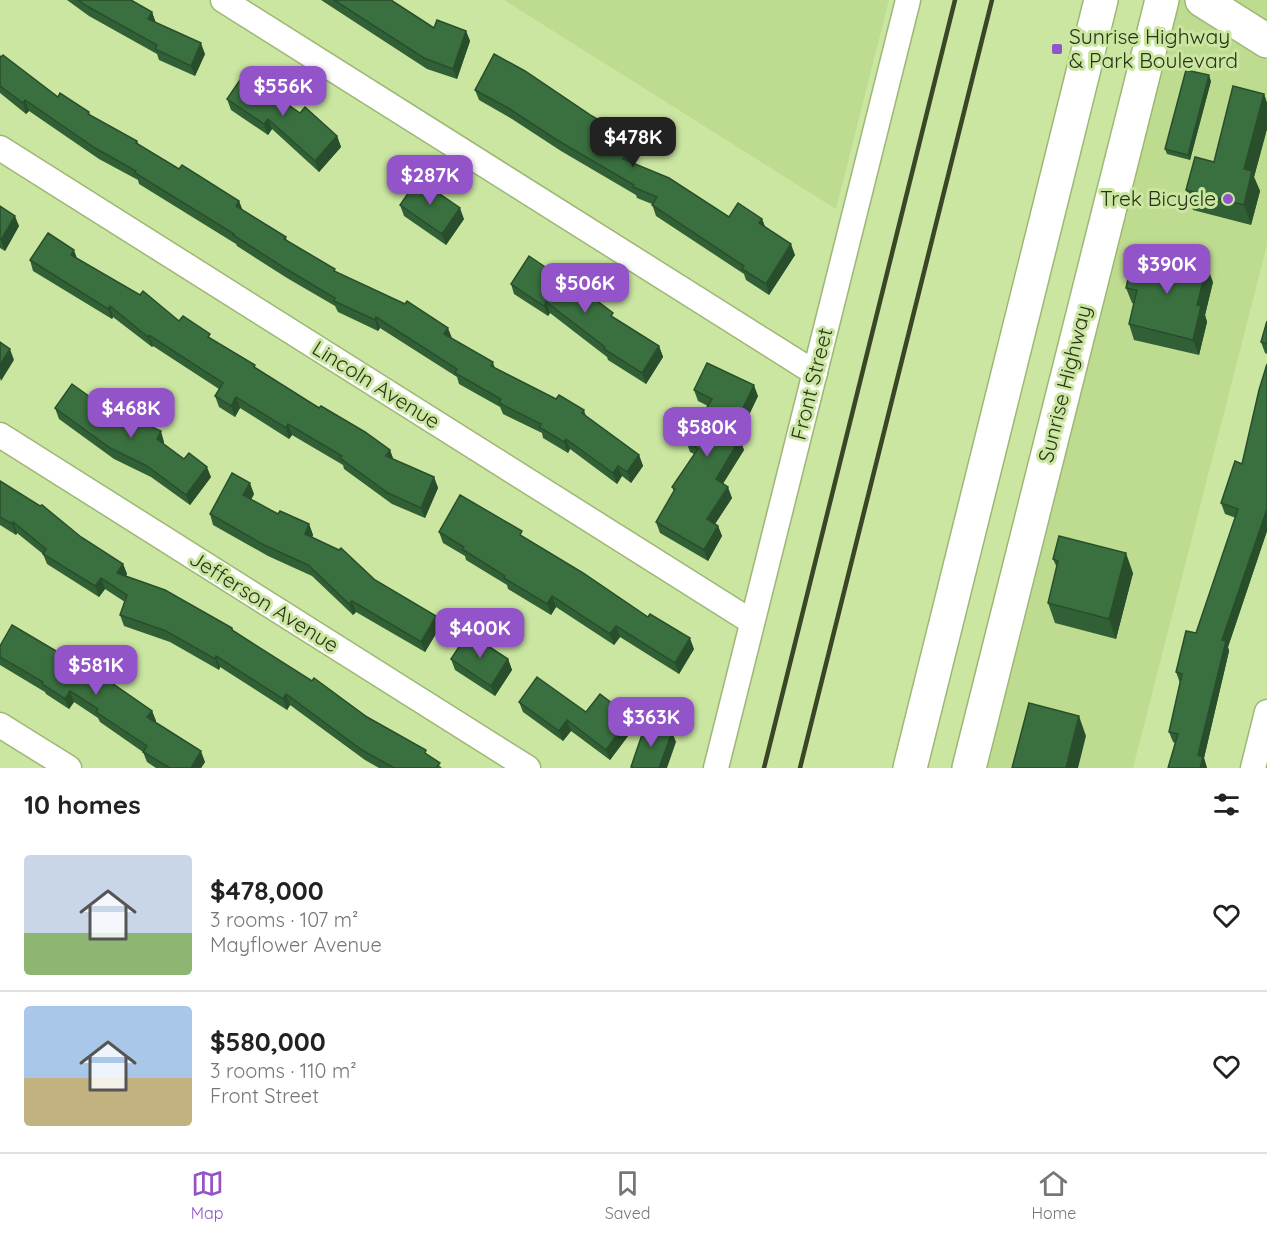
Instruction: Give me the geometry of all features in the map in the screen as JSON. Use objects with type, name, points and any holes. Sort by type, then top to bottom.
[{"type":"main road","points":[[910,768],[1101,0]]},
{"type":"main road","name":"Sunrise Highway","points":[[969,768],[1162,0]]},
{"type":"main road","points":[[1202,0],[1267,41]]},
{"type":"street","points":[[223,0],[815,373]]},
{"type":"street","name":"Front Street","points":[[716,768],[908,0]]},
{"type":"street","name":"Lincoln Avenue","points":[[0,148],[752,622]]},
{"type":"street","name":"Jefferson Avenue","points":[[0,435],[528,768]]},
{"type":"street","points":[[1253,768],[1267,712]]},
{"type":"street","points":[[0,725],[69,768]]},
{"type":"shaded area","points":[[504,0],[889,0],[836,209]]},
{"type":"shaded area","points":[[1153,0],[1267,0],[1267,245],[1133,768],[956,768]]},
{"type":"building","points":[[78,0],[131,0],[152,12],[148,19],[201,43],[191,66],[155,49],[157,45]]},
{"type":"building","points":[[334,0],[391,0],[434,28],[437,20],[466,31],[453,69],[424,58]]},
{"type":"building","points":[[494,54],[525,71],[633,141],[623,159],[669,178],[729,217],[738,203],[762,219],[759,223],[791,244],[766,284],[742,269],[744,266],[652,205],[657,197],[633,187],[634,185],[475,90]]},
{"type":"building","points":[[3,55],[58,97],[60,93],[89,112],[88,114],[137,141],[136,143],[179,169],[182,165],[239,201],[236,206],[286,237],[284,239],[335,269],[334,271],[405,304],[407,301],[448,328],[444,334],[493,362],[491,366],[556,399],[559,395],[584,410],[582,413],[639,455],[627,472],[618,466],[613,473],[566,439],[564,442],[539,427],[541,424],[499,403],[501,399],[455,373],[457,369],[376,317],[375,320],[334,301],[335,298],[135,173],[136,171],[95,148],[25,100],[23,103],[0,86],[0,56]]},
{"type":"building","points":[[1186,70],[1209,75],[1188,155],[1165,149]]},
{"type":"building","points":[[244,74],[300,113],[305,107],[337,136],[315,161],[268,119],[264,124],[227,99]]},
{"type":"building","points":[[1233,86],[1264,94],[1244,169],[1252,171],[1244,205],[1186,190],[1195,157],[1214,162]]},
{"type":"building","points":[[418,179],[460,208],[442,234],[400,205]]},
{"type":"building","points":[[0,206],[15,216],[1,240],[0,239]]},
{"type":"building","points":[[48,233],[74,250],[71,255],[140,295],[143,291],[179,321],[183,316],[210,334],[208,337],[255,365],[254,367],[319,408],[321,406],[365,432],[390,450],[386,456],[434,477],[421,508],[388,493],[340,458],[342,456],[288,424],[286,428],[236,397],[231,406],[215,396],[223,383],[149,335],[148,337],[110,306],[108,309],[30,260]]},
{"type":"building","points":[[1146,251],[1207,266],[1197,305],[1201,306],[1193,340],[1129,324],[1137,290],[1126,288],[1130,270],[1141,272]]},
{"type":"building","points":[[529,256],[575,287],[576,285],[613,313],[611,316],[659,346],[642,373],[604,349],[605,347],[546,302],[544,306],[511,284]]},
{"type":"building","points":[[1267,321],[1267,344],[1261,342]]},
{"type":"building","points":[[0,342],[10,349],[0,365]]},
{"type":"building","points":[[707,363],[754,385],[731,433],[740,439],[716,479],[728,487],[707,519],[718,526],[704,550],[656,522],[675,489],[672,487],[698,449],[686,441],[712,399],[694,390]]},
{"type":"building","points":[[1267,364],[1267,509],[1222,640],[1226,641],[1198,755],[1203,757],[1200,768],[1168,768],[1178,734],[1169,732],[1182,674],[1176,672],[1186,631],[1196,633],[1238,509],[1221,503],[1235,461],[1242,464]]},
{"type":"building","points":[[72,384],[125,422],[128,416],[161,431],[157,439],[184,459],[189,453],[207,467],[186,495],[147,466],[110,448],[55,408]]},
{"type":"building","points":[[232,473],[250,483],[243,495],[278,514],[280,511],[309,524],[305,534],[339,550],[341,548],[375,580],[436,616],[421,642],[352,601],[349,604],[308,565],[264,545],[210,514]]},
{"type":"building","points":[[0,481],[40,506],[42,505],[81,537],[123,564],[117,573],[165,590],[232,628],[312,681],[314,678],[367,717],[426,750],[425,753],[440,763],[436,768],[394,768],[362,750],[286,694],[283,699],[216,656],[215,659],[166,631],[120,615],[127,595],[101,578],[95,586],[43,554],[46,549],[13,522],[12,524],[0,517]]},
{"type":"building","points":[[460,495],[522,531],[520,535],[583,573],[648,617],[650,614],[690,638],[675,663],[616,626],[610,634],[552,596],[547,604],[504,578],[505,576],[439,532]]},
{"type":"building","points":[[1059,536],[1126,553],[1109,619],[1048,603],[1058,561],[1053,559]]},
{"type":"building","points":[[12,625],[61,654],[65,649],[152,711],[147,717],[201,751],[191,768],[170,768],[143,752],[147,746],[96,712],[98,709],[70,691],[65,699],[42,684],[43,682],[0,657],[0,646]]},
{"type":"building","points":[[468,633],[508,659],[491,686],[451,659]]},
{"type":"building","points":[[537,677],[586,712],[600,694],[630,717],[606,750],[567,720],[559,731],[519,702]]},
{"type":"building","points":[[1029,703],[1079,716],[1066,768],[1012,768]]},
{"type":"building","points":[[646,723],[672,732],[659,768],[631,767]]},
{"type":"railway","points":[[764,768],[955,0]]},
{"type":"railway","points":[[800,768],[992,0]]},
{"type":"place","name":"Sunrise Highway & Park Boulevard","points":[[1057,49]]},
{"type":"place","name":"Trek Bicycle","points":[[1228,199]]}]
